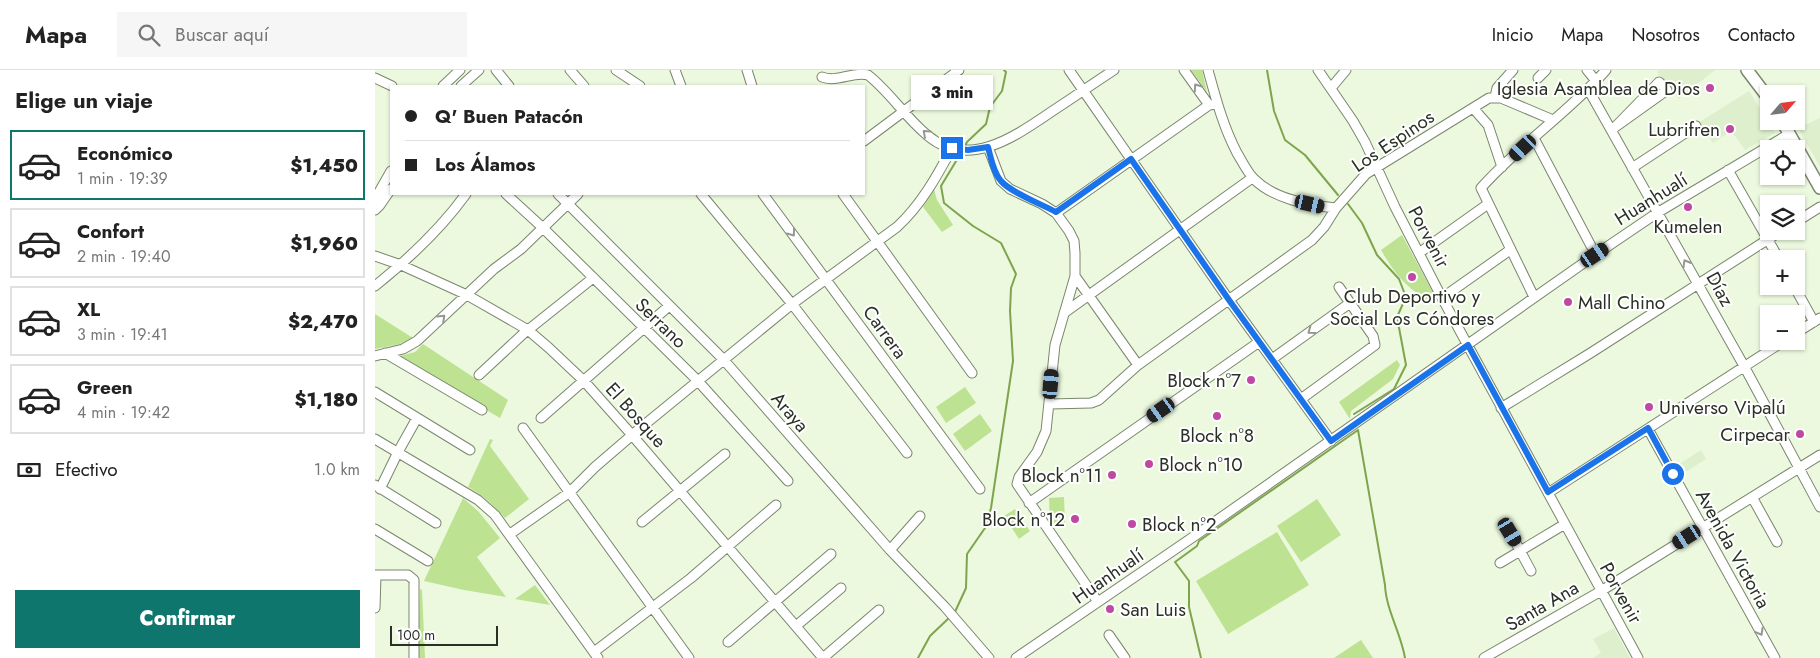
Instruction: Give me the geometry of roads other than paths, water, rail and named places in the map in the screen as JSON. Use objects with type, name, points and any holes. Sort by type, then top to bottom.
[{"type":"main road","points":[[1747,70],[1760,87]]},
{"type":"main road","points":[[1787,130],[1820,188]]},
{"type":"street","points":[[444,85],[460,70]]},
{"type":"street","points":[[462,85],[479,70]]},
{"type":"street","points":[[495,70],[508,85]]},
{"type":"street","points":[[570,70],[583,85]]},
{"type":"street","points":[[617,70],[639,85]]},
{"type":"street","points":[[675,70],[681,85]]},
{"type":"street","points":[[747,70],[752,85]]},
{"type":"street","points":[[865,140],[959,70]]},
{"type":"street","points":[[1069,70],[1229,300],[1331,441]]},
{"type":"street","points":[[819,78],[830,79],[863,73],[868,75],[927,135],[940,144],[954,149],[968,150],[1001,144],[1114,70]]},
{"type":"street","points":[[1184,70],[1213,104]]},
{"type":"street","points":[[1207,70],[1213,104],[1225,130],[1252,178],[1277,194],[1298,201],[1335,208]]},
{"type":"street","name":"Porvenir","points":[[1318,70],[1353,121],[1442,298],[1638,658]]},
{"type":"street","points":[[1331,88],[1346,70]]},
{"type":"street","points":[[1513,70],[1497,88],[1495,97],[1553,120]]},
{"type":"street","points":[[1538,78],[1546,70]]},
{"type":"street","points":[[1587,70],[1596,81]]},
{"type":"street","points":[[1534,298],[1481,188],[1533,138],[1588,90],[1606,70]]},
{"type":"street","points":[[375,78],[390,85]]},
{"type":"street","points":[[1659,82],[1667,90],[1645,105],[1613,128],[1659,82]]},
{"type":"street","name":"Díaz","points":[[1588,90],[1613,128],[1632,168],[1744,366],[1820,507]]},
{"type":"street","name":"Los Espinos","points":[[1050,404],[1099,400],[1138,365],[1312,240],[1324,227],[1335,208],[1366,174],[1489,98],[1495,97]]},
{"type":"street","points":[[1056,212],[1213,104]]},
{"type":"street","points":[[1473,108],[1488,125],[1502,167]]},
{"type":"street","points":[[1632,168],[1696,126]]},
{"type":"street","name":"Huanhualí","points":[[1016,658],[1657,213],[1789,134]]},
{"type":"street","points":[[1533,138],[1591,246]]},
{"type":"street","points":[[988,147],[1001,181],[1010,189],[1056,212],[1073,242],[1076,265],[1075,276],[1055,345],[1047,431],[1037,452],[1019,477],[1017,484],[1099,602]]},
{"type":"street","points":[[510,534],[570,492],[632,435],[697,380],[792,304],[908,217],[954,149]]},
{"type":"street","points":[[1728,170],[1760,225]]},
{"type":"street","points":[[375,200],[390,173]]},
{"type":"street","points":[[1064,313],[1252,178]]},
{"type":"street","points":[[375,210],[381,205],[390,190]]},
{"type":"street","points":[[375,286],[401,265],[447,220],[465,195]]},
{"type":"street","name":"Serrano","points":[[507,195],[697,380],[788,481]]},
{"type":"street","name":"Araya","points":[[559,195],[723,359],[891,550],[955,617],[989,658]]},
{"type":"street","points":[[375,356],[403,349],[417,342],[494,269],[521,248],[577,195]]},
{"type":"street","points":[[702,195],[792,304],[907,453]]},
{"type":"street","name":"Carrera","points":[[764,195],[981,488]]},
{"type":"street","points":[[844,195],[973,373]]},
{"type":"street","points":[[1419,253],[1488,204]]},
{"type":"street","points":[[1805,216],[1820,207]]},
{"type":"street","points":[[1501,408],[1766,240]]},
{"type":"street","points":[[1442,298],[1510,250]]},
{"type":"street","name":"El Bosque","points":[[375,256],[401,265],[467,295],[528,330],[584,381],[728,545],[823,658]]},
{"type":"street","points":[[1075,276],[1138,365]]},
{"type":"street","points":[[479,375],[528,330],[593,278]]},
{"type":"street","points":[[1301,399],[1376,343],[1339,287]]},
{"type":"street","points":[[1800,295],[1817,320],[1805,327]]},
{"type":"street","points":[[1272,359],[1350,303]]},
{"type":"street","points":[[541,418],[669,306]]},
{"type":"street","points":[[1029,503],[1259,342]]},
{"type":"street","points":[[1548,492],[1770,350]]},
{"type":"street","points":[[385,353],[481,410]]},
{"type":"street","points":[[375,392],[470,450]]},
{"type":"street","points":[[417,418],[378,487],[436,522]]},
{"type":"street","points":[[523,428],[689,658]]},
{"type":"street","name":"Avenida Victoria","points":[[1648,428],[1775,658]]},
{"type":"street","points":[[375,439],[478,500],[495,515],[596,655],[776,505]]},
{"type":"street","points":[[642,522],[725,454]]},
{"type":"street","name":"Santa Ana","points":[[1484,658],[1601,591],[1820,455]]},
{"type":"street","points":[[1752,497],[1777,542]]},
{"type":"street","points":[[891,550],[920,516]]},
{"type":"street","points":[[1500,563],[1565,524]]},
{"type":"street","points":[[375,529],[428,561]]},
{"type":"street","points":[[1510,532],[1531,571]]},
{"type":"street","points":[[728,642],[831,554]]},
{"type":"street","points":[[375,608],[375,575],[408,575],[414,580],[414,658]]},
{"type":"street","points":[[796,626],[841,588]]},
{"type":"street","points":[[823,658],[879,610]]},
{"type":"street","points":[[1109,635],[1122,657]]},
{"type":"waterway","points":[[965,146],[986,124],[990,107],[1002,91],[1006,72],[1004,70]]},
{"type":"waterway","points":[[1267,70],[1274,111],[1285,140],[1305,155],[1338,195]]},
{"type":"waterway","points":[[954,614],[966,588],[967,554],[985,528],[991,508],[1013,361],[1010,311],[1011,288],[1016,274],[1001,243],[973,226],[944,203],[941,186],[961,153]]},
{"type":"waterway","points":[[1348,204],[1362,223],[1377,255],[1399,279],[1406,297],[1397,317],[1406,365],[1394,389],[1354,414]]},
{"type":"waterway","points":[[1201,658],[1189,607],[1189,581],[1175,562],[1197,546],[1199,541],[1358,430],[1386,594],[1405,658]]},
{"type":"waterway","points":[[918,658],[930,636],[950,617]]},
{"type":"place","name":"Iglesia Asamblea de Dios","points":[[1710,88]]},
{"type":"place","name":"Lubrifren","points":[[1730,129]]},
{"type":"place","name":"Kumelen","points":[[1688,207]]},
{"type":"place","name":"Club Deportivo y Social Los Cóndores","points":[[1412,277]]},
{"type":"place","name":"Mall Chino","points":[[1568,302]]},
{"type":"place","name":"Block n°7","points":[[1251,380]]},
{"type":"place","name":"Universo Vipalú","points":[[1649,407]]},
{"type":"place","name":"Block n°8","points":[[1217,416]]},
{"type":"place","name":"Cirpecar","points":[[1800,434]]},
{"type":"place","name":"Block n°10","points":[[1149,464]]},
{"type":"place","name":"Block n°11","points":[[1112,475]]},
{"type":"place","name":"Block n°12","points":[[1075,519]]},
{"type":"place","name":"Block n°2","points":[[1132,524]]},
{"type":"place","name":"San Luis","points":[[1110,609]]}]
